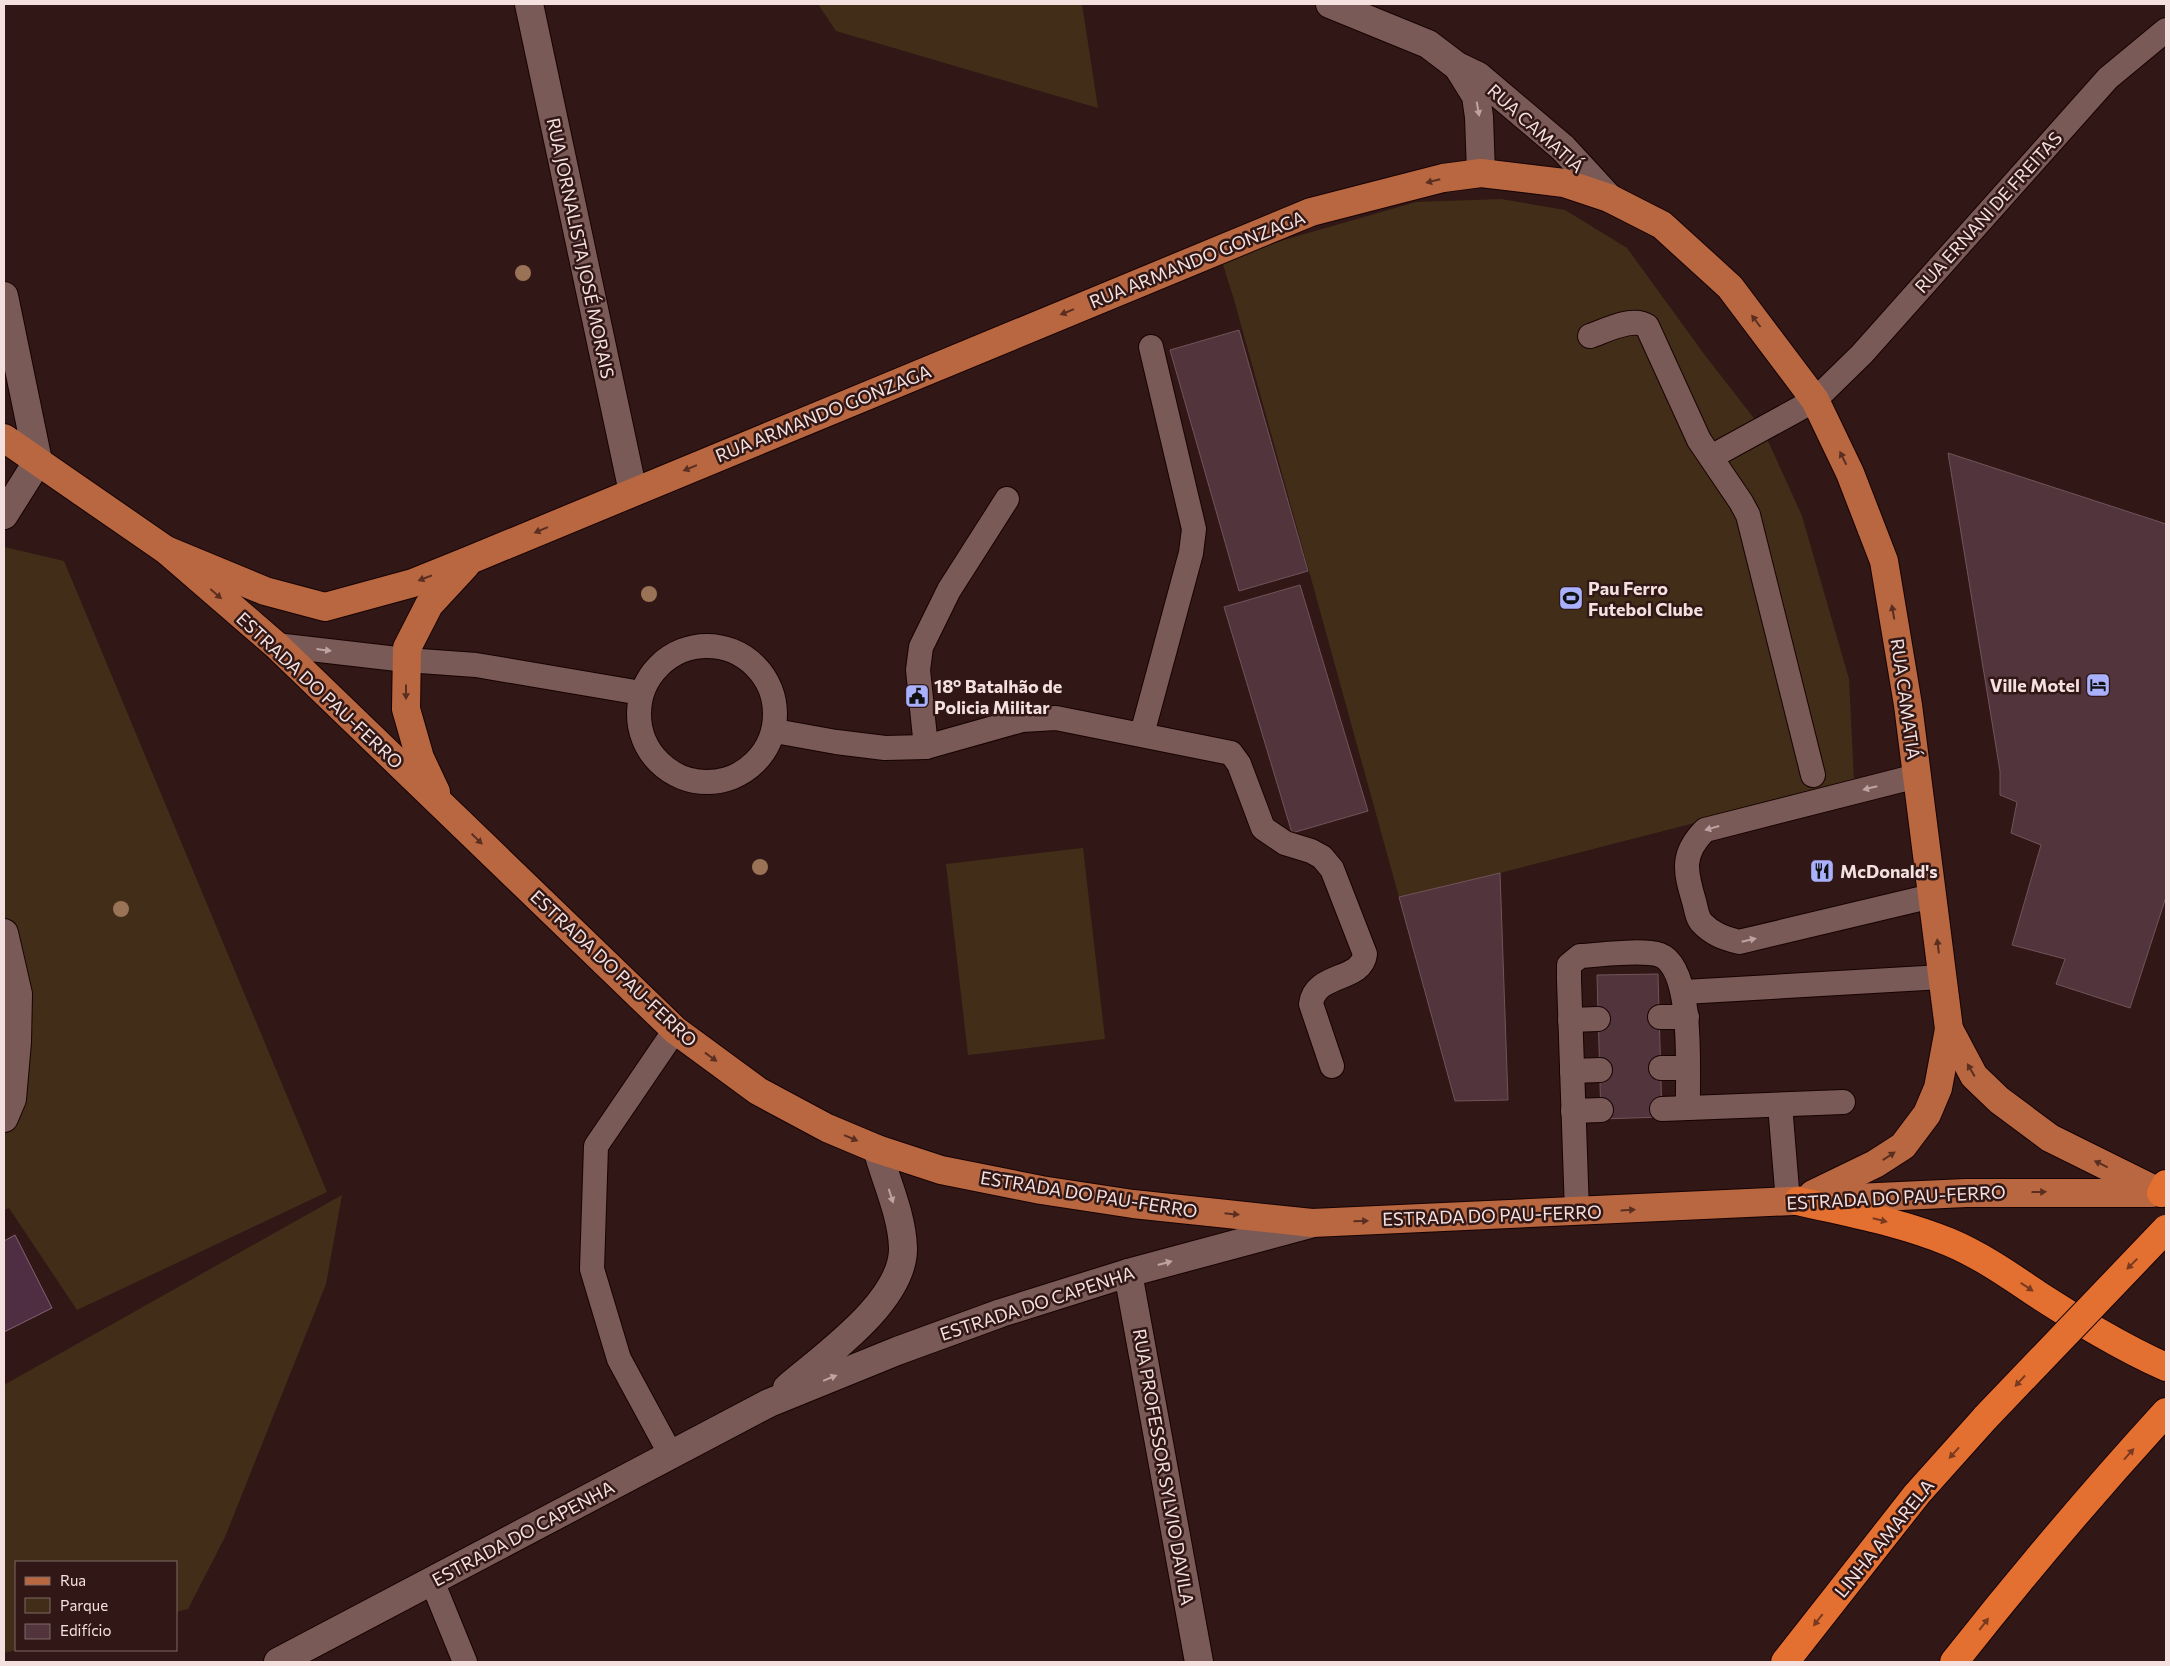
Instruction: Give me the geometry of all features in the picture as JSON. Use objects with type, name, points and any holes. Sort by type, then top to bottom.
[{"type":"highway","points":[[1793,1201],[1883,1220],[1950,1242],[1995,1266],[2078,1320],[2142,1356],[2166,1367]]},
{"type":"highway","name":"LINHA AMARELA","points":[[1785,1662],[1917,1494],[1986,1417],[2166,1229]]},
{"type":"highway","points":[[1954,1662],[2023,1575],[2166,1412]]},
{"type":"main road","name":"RUA ARMANDO GONZAGA","points":[[166,550],[265,591],[325,607],[413,583],[1311,212],[1443,178],[1482,173]]},
{"type":"main road","name":"RUA CAMATIÁ","points":[[1482,173],[1564,183],[1609,198],[1662,225],[1730,287],[1815,400],[1850,473],[1884,561],[1908,706],[1949,1029],[1974,1076],[1999,1100],[2050,1138],[2164,1190]]},
{"type":"main road","name":"ESTRADA DO PAU-FERRO","points":[[4,438],[166,550],[276,645],[675,1030],[758,1091],[827,1128],[877,1149],[941,1170],[1041,1190],[1133,1204],[1312,1223],[1966,1193],[2164,1190]]},
{"type":"main road","points":[[442,805],[420,758],[406,709],[407,648],[429,605],[470,560]]},
{"type":"main road","points":[[1793,1201],[1876,1164],[1903,1146],[1927,1114],[1938,1088],[1949,1029]]},
{"type":"street","name":"RUA JORNALISTA JOSÉ MORAIS","points":[[529,4],[633,492]]},
{"type":"street","name":"RUA CAMATIÁ","points":[[1330,4],[1428,44],[1458,66],[1478,76],[1563,148],[1609,198]]},
{"type":"street","name":"RUA CAMATIÁ","points":[[1458,66],[1476,96],[1482,173]]},
{"type":"street","points":[[4,296],[38,462],[4,515]]},
{"type":"street","points":[[4,933],[18,994],[17,1042],[12,1099],[4,1118]]},
{"type":"street","name":"ESTRADA DO CAPENHA","points":[[769,1403],[862,1322],[885,1298],[899,1273],[903,1250],[899,1220],[877,1149]]},
{"type":"street","name":"ESTRADA DO CAPENHA","points":[[278,1662],[769,1403],[906,1347],[1001,1313],[1128,1273],[1312,1223]]},
{"type":"street","name":"RUA PROFESSOR SYLVIO DAVILA","points":[[1128,1273],[1199,1662]]},
{"type":"lane","name":"RUA ERNANI DE FREITAS","points":[[1711,457],[1815,400],[1862,354],[2108,78],[2166,30]]},
{"type":"lane","points":[[1590,336],[1630,323],[1642,322],[1647,326],[1699,440],[1741,502],[1752,524],[1813,775]]},
{"type":"lane","points":[[1142,734],[1191,553],[1194,529],[1152,347]]},
{"type":"lane","points":[[926,747],[918,670],[921,647],[949,590],[1007,499]]},
{"type":"lane","points":[[276,645],[406,660],[476,665],[641,693]]},
{"type":"lane","points":[[699,645],[726,647],[750,659],[768,679],[776,704],[775,731],[763,756],[742,774],[716,782],[688,780],[664,768],[646,747],[638,721],[641,693],[653,670],[674,654],[699,645]]},
{"type":"lane","points":[[775,731],[836,742],[886,748],[926,747],[1022,720],[1056,718],[1231,753],[1239,764],[1263,828],[1284,843],[1311,851],[1332,868],[1365,954],[1364,961],[1358,968],[1316,988],[1312,997],[1312,1004],[1332,1066]]},
{"type":"lane","points":[[1917,776],[1705,830],[1693,842],[1687,856],[1686,875],[1700,922],[1718,936],[1739,942],[1932,896]]},
{"type":"lane","points":[[1577,1212],[1569,965],[1580,956],[1647,953],[1662,956],[1670,963],[1684,992],[1688,1108]]},
{"type":"lane","points":[[1684,992],[1942,977]]},
{"type":"lane","points":[[1660,1017],[1686,1016]]},
{"type":"lane","points":[[1570,1020],[1598,1020]]},
{"type":"lane","points":[[671,1455],[619,1360],[592,1269],[596,1146],[675,1030]]},
{"type":"lane","points":[[1661,1068],[1687,1068]]},
{"type":"lane","points":[[1572,1071],[1600,1070]]},
{"type":"lane","points":[[1662,1109],[1780,1106],[1843,1102]]},
{"type":"lane","points":[[1780,1106],[1793,1201]]},
{"type":"lane","points":[[1573,1111],[1601,1110]]},
{"type":"lane","points":[[432,1581],[465,1662]]},
{"type":"green space","points":[[818,4],[1082,4],[1098,108],[836,31]]},
{"type":"green space","name":"Pau Ferro Futebol Clube","points":[[1501,199],[1565,210],[1627,248],[1704,354],[1763,430],[1802,516],[1849,679],[1854,782],[1399,897],[1221,258],[1416,202]]},
{"type":"green space","points":[[4,547],[64,561],[327,1192],[77,1310],[9,1208],[4,1210]]},
{"type":"green space","points":[[1083,848],[1105,1039],[968,1055],[946,864]]},
{"type":"green space","points":[[342,1195],[326,1284],[225,1537],[188,1609],[178,1612],[178,1561],[15,1561],[15,1650],[4,1653],[4,1385]]},
{"type":"shaded area","points":[[15,1235],[52,1308],[4,1332],[4,1241]]},
{"type":"building","points":[[1239,330],[1308,571],[1239,591],[1170,350]]},
{"type":"building","points":[[1948,453],[2166,524],[2166,897],[2130,1008],[2056,984],[2065,959],[2012,945],[2041,845],[2011,833],[2017,802],[2000,795],[2000,771]]},
{"type":"building","points":[[1300,585],[1368,811],[1292,833],[1224,607]]},
{"type":"building","points":[[1500,873],[1508,1100],[1455,1101],[1399,897]]},
{"type":"building","points":[[1658,974],[1662,1117],[1601,1119],[1597,975]]},
{"type":"place","name":"Pau Ferro Futebol Clube","points":[[1571,598]]},
{"type":"place","name":"Ville Motel","points":[[2098,685]]},
{"type":"place","name":"18º Batalhão de Policia Militar","points":[[917,696]]},
{"type":"place","name":"McDonald's","points":[[1822,871]]}]
